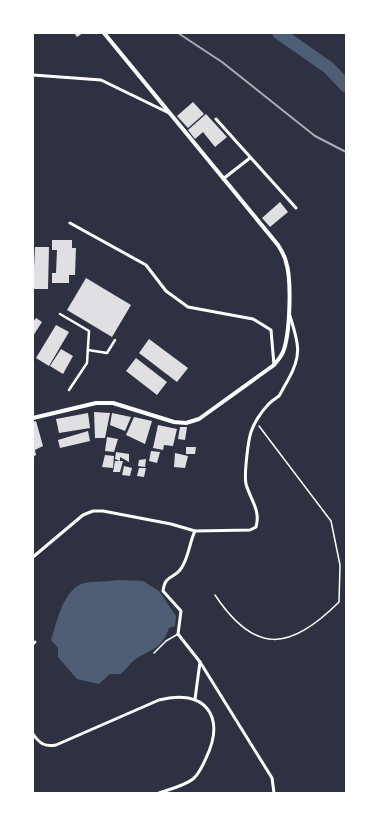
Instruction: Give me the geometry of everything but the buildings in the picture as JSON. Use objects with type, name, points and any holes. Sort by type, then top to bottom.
[{"type":"street","points":[[33,418],[96,403],[113,403],[174,422],[186,423],[198,419],[209,412],[274,365],[282,353],[285,343],[289,312],[289,276],[286,261],[281,250],[173,115],[104,33]]},
{"type":"street","points":[[33,75],[101,80],[173,115]]},
{"type":"street","points":[[216,119],[296,208]]},
{"type":"street","points":[[223,179],[250,158]]},
{"type":"street","points":[[70,223],[146,265],[166,291],[188,307],[253,319],[271,330],[274,365]]},
{"type":"street","points":[[33,557],[83,515],[93,511],[103,511],[171,524],[194,531],[250,530],[256,527],[258,521],[256,508],[246,483],[248,449],[251,431],[256,422],[267,406],[279,395],[297,363],[299,352],[298,340],[289,312]]},
{"type":"street","points":[[60,314],[89,331],[87,363],[69,390]]},
{"type":"street","points":[[88,350],[107,353],[116,340]]},
{"type":"street","points":[[194,531],[187,556],[180,571],[168,577],[164,585],[164,591],[181,611],[178,634],[200,662],[272,778],[274,793]]},
{"type":"street","points":[[195,699],[200,662]]},
{"type":"street","points":[[33,734],[38,742],[47,746],[56,745],[159,700],[171,697],[195,699],[207,709],[213,721],[215,734],[211,748],[200,771],[194,778],[159,793]]},
{"type":"lane","points":[[154,653],[166,641],[178,634]]},
{"type":"path","points":[[215,595],[227,611],[249,632],[276,641],[311,627],[338,602],[340,565],[331,521],[256,422]]},
{"type":"water","points":[[118,580],[143,581],[159,591],[176,616],[175,626],[169,628],[160,644],[137,658],[121,674],[110,674],[99,684],[77,679],[58,657],[58,648],[51,640],[62,607],[71,592],[77,586],[88,582]]},
{"type":"waterway","points":[[279,33],[329,68],[346,86]]},
{"type":"railway","points":[[178,33],[222,62],[315,136],[346,152]]}]
